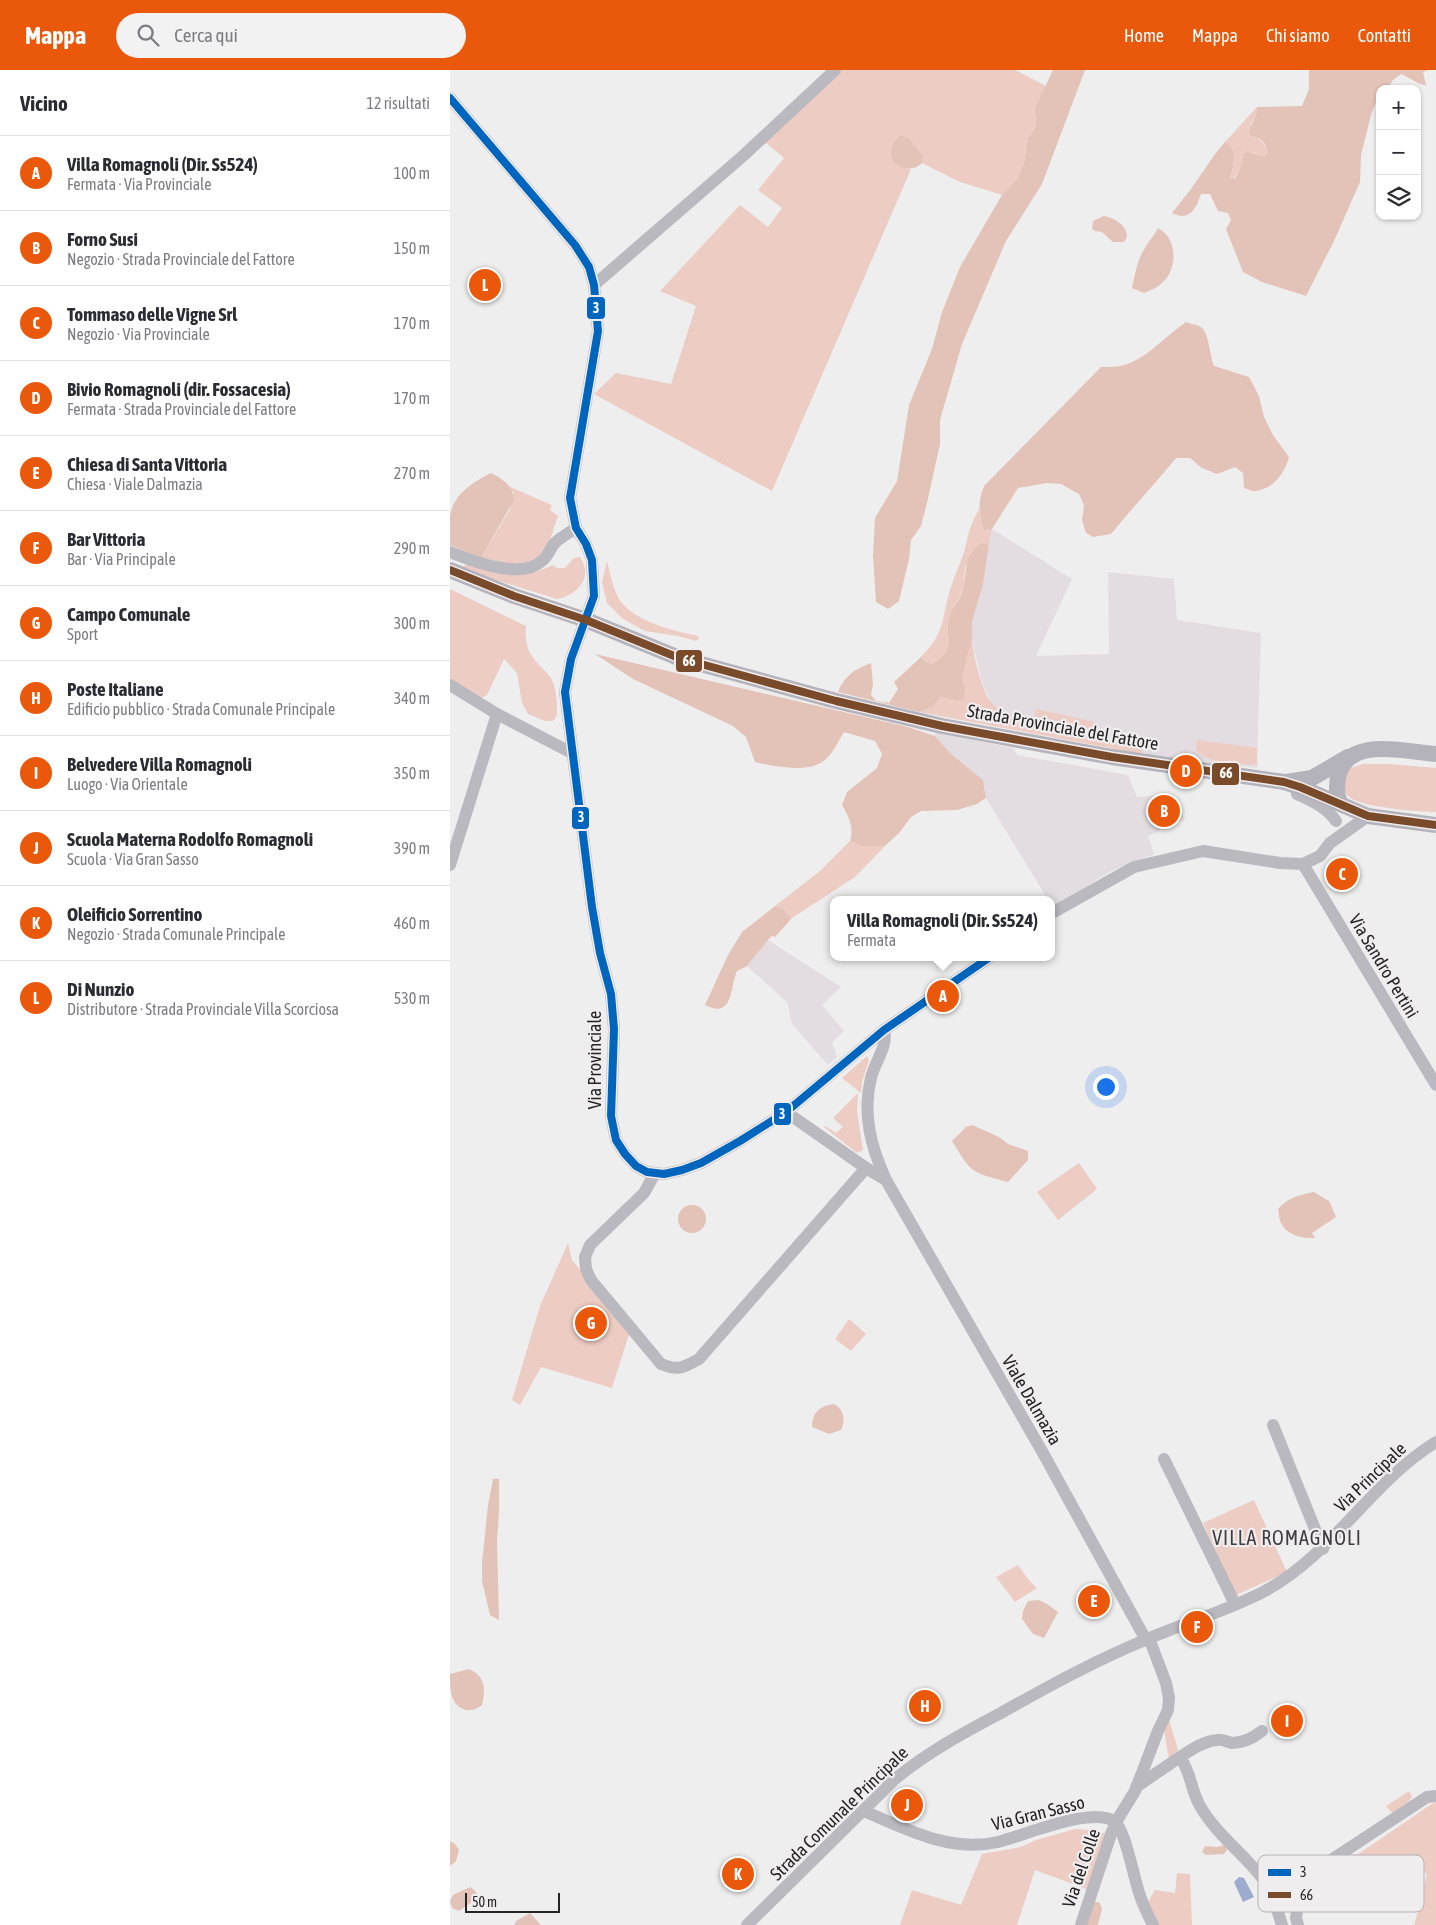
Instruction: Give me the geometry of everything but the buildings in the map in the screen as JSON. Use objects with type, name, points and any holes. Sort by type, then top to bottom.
[{"type":"main road","name":"Strada Provinciale del Fattore","points":[[450,570],[514,596],[586,620],[679,658],[836,701],[942,726],[1112,757],[1284,782],[1340,803],[1368,816],[1436,824]]},
{"type":"main road","name":"Strada Provinciale del Fattore","points":[[1284,782],[1312,778],[1352,755],[1374,749],[1436,754]]},
{"type":"main road","points":[[1340,803],[1337,796],[1336,782],[1342,767],[1352,755]]},
{"type":"street","points":[[594,285],[744,155],[835,70]]},
{"type":"street","name":"Via Provinciale","points":[[450,98],[575,246],[589,267],[594,285],[598,331],[570,498],[576,528],[586,544],[592,560],[594,596],[570,660],[565,692],[592,907],[600,953],[611,994],[614,1029],[611,1116],[616,1140],[636,1166],[647,1172],[664,1174],[701,1163],[740,1142],[786,1112],[884,1030],[984,961]]},
{"type":"street","points":[[450,552],[478,562],[505,568],[523,569],[535,566],[544,560],[554,543],[576,528]]},
{"type":"street","points":[[450,685],[497,714],[572,753]]},
{"type":"street","points":[[450,865],[497,714]]},
{"type":"street","points":[[1262,779],[1314,802],[1326,810],[1336,821]]},
{"type":"street","points":[[1330,843],[1340,803]]},
{"type":"street","points":[[1055,911],[1134,867],[1203,851],[1280,863],[1303,864],[1320,856],[1330,843],[1368,816]]},
{"type":"street","name":"Via Sandro Pertini","points":[[1303,864],[1436,1085]]},
{"type":"street","name":"Viale Dalmazia","points":[[884,1030],[885,1042],[872,1076],[867,1109],[872,1143],[886,1180],[1043,1453],[1147,1639],[1166,1684],[1169,1698],[1168,1710],[1136,1787]]},
{"type":"street","name":"Viale Dalmazia","points":[[786,1112],[886,1180]]},
{"type":"street","points":[[656,1173],[644,1193],[590,1245],[585,1257],[586,1269],[591,1280],[661,1364],[673,1369],[684,1368],[699,1359],[866,1168]]},
{"type":"street","points":[[1273,1425],[1323,1548]]},
{"type":"street","name":"Via Principale","points":[[1147,1639],[1235,1604],[1287,1578],[1323,1548],[1386,1484],[1423,1450],[1436,1442]]},
{"type":"street","points":[[1164,1459],[1235,1604]]},
{"type":"street","name":"Strada Comunale Principale","points":[[747,1925],[895,1779],[918,1760],[1029,1697],[1102,1659],[1147,1639]]},
{"type":"street","points":[[1136,1787],[1180,1757],[1206,1743],[1216,1740],[1231,1743],[1242,1742],[1262,1732]]},
{"type":"street","points":[[1180,1757],[1188,1768],[1200,1806],[1215,1826],[1258,1873]]},
{"type":"street","name":"Via del Colle","points":[[1080,1925],[1116,1822],[1136,1787]]},
{"type":"street","points":[[1339,1855],[1431,1797]]},
{"type":"street","name":"Via Gran Sasso","points":[[864,1811],[930,1839],[977,1846],[1006,1840],[1069,1820],[1098,1817],[1116,1822]]},
{"type":"street","points":[[1116,1822],[1122,1835],[1141,1901],[1153,1925]]},
{"type":"street","points":[[1278,1912],[1282,1925]]},
{"type":"street","points":[[1297,1912],[1298,1925]]},
{"type":"shaded area","points":[[840,70],[1015,70],[1046,86],[1035,108],[1036,127],[1028,138],[1024,163],[1017,179],[1002,195],[960,182],[922,163],[923,156],[905,168],[911,169],[772,491],[594,394],[616,373],[671,384],[696,306],[660,291],[740,205],[768,227],[782,208],[758,190],[784,158],[764,141]]},
{"type":"shaded area","points":[[1053,70],[1085,70],[1042,184],[1006,241],[962,344],[940,420],[940,444],[921,526],[911,540],[909,559],[899,601],[888,609],[876,602],[873,556],[875,518],[897,481],[909,405],[932,349],[942,312],[960,267],[1002,195],[1017,179],[1024,163],[1028,138],[1036,127],[1035,108]]},
{"type":"shaded area","points":[[1309,70],[1428,70],[1423,72],[1426,85],[1420,84],[1401,74],[1390,85],[1376,85],[1376,102],[1361,155],[1360,182],[1334,241],[1306,296],[1262,282],[1243,272],[1226,229],[1231,220],[1228,213],[1218,211],[1210,194],[1201,194],[1197,205],[1187,215],[1183,216],[1172,213],[1225,142],[1230,145],[1234,153],[1234,163],[1230,179],[1235,179],[1242,163],[1243,155],[1247,151],[1263,156],[1268,153],[1265,144],[1251,136],[1249,131],[1256,115],[1257,107],[1302,106],[1309,89]]},
{"type":"shaded area","points":[[1257,107],[1256,115],[1251,124],[1256,136],[1268,148],[1268,153],[1263,156],[1252,152],[1243,155],[1242,163],[1234,179],[1230,179],[1234,163],[1234,153],[1232,148],[1225,142]]},
{"type":"shaded area","points":[[901,135],[909,139],[923,156],[922,163],[917,167],[901,167],[893,159],[891,154],[892,147]]},
{"type":"shaded area","points":[[1104,216],[1116,220],[1125,229],[1127,237],[1124,242],[1113,242],[1102,232],[1092,229],[1093,221]]},
{"type":"shaded area","points":[[1158,228],[1169,238],[1172,245],[1172,268],[1164,281],[1157,287],[1144,293],[1132,288],[1140,257]]},
{"type":"shaded area","points":[[1186,322],[1200,326],[1204,330],[1214,366],[1249,377],[1259,396],[1264,417],[1273,435],[1289,457],[1278,479],[1262,490],[1253,491],[1244,488],[1243,473],[1235,467],[1217,474],[1202,468],[1190,458],[1176,458],[1111,534],[1093,537],[1086,533],[1082,520],[1084,505],[1079,494],[1061,484],[1047,483],[1018,488],[992,529],[984,530],[979,508],[984,486],[1101,367],[1121,366],[1139,359]]},
{"type":"shaded area","points":[[491,473],[510,487],[514,500],[481,558],[450,545],[450,517],[455,502],[464,490]]},
{"type":"shaded area","points":[[508,486],[552,505],[550,510],[558,516],[546,549],[540,556],[525,563],[507,563],[481,558],[510,509],[514,493]]},
{"type":"shaded area","points":[[979,509],[984,530],[992,529],[989,545],[981,544],[965,567],[964,585],[949,616],[949,650],[944,658],[932,664],[926,662],[921,657],[939,633],[952,585],[972,524]]},
{"type":"shaded area","points":[[992,529],[1072,579],[1036,656],[1109,654],[1108,572],[1174,579],[1177,620],[1261,633],[1257,768],[1141,754],[1143,746],[1026,721],[1001,711],[991,702],[982,682],[972,640],[972,622],[983,584]]},
{"type":"shaded area","points":[[981,543],[989,545],[983,584],[972,622],[972,640],[962,679],[965,689],[964,698],[958,701],[940,697],[932,707],[919,712],[838,692],[851,673],[871,663],[873,684],[871,695],[876,701],[889,703],[898,689],[894,682],[921,657],[926,662],[932,664],[945,654],[949,645],[948,627],[950,616],[964,587],[967,562]]},
{"type":"shaded area","points":[[580,557],[585,572],[581,584],[571,594],[557,599],[460,569],[469,562],[511,574],[530,573],[553,565],[557,568],[565,568],[574,558]]},
{"type":"shaded area","points":[[607,561],[617,595],[631,611],[652,623],[698,636],[699,639],[696,641],[645,631],[623,619],[607,603],[602,582]]},
{"type":"shaded area","points":[[450,589],[526,626],[528,649],[551,678],[555,689],[557,715],[553,721],[545,721],[528,714],[522,703],[517,673],[504,659],[487,695],[481,698],[450,682]]},
{"type":"shaded area","points":[[972,640],[976,663],[984,689],[991,702],[1001,710],[1038,724],[1144,746],[1141,754],[919,712],[932,707],[939,697],[958,700],[964,698],[962,681],[967,653]]},
{"type":"shaded area","points":[[595,654],[908,727],[935,736],[951,754],[983,780],[986,798],[977,804],[957,810],[921,811],[911,817],[900,832],[885,846],[862,846],[850,841],[850,822],[842,805],[847,792],[877,768],[882,754],[875,741],[844,732],[834,750],[819,764],[792,768],[755,762],[746,737],[733,726],[633,679]]},
{"type":"shaded area","points":[[1036,709],[1095,722],[1090,729],[1035,716]]},
{"type":"shaded area","points":[[936,732],[1013,748],[1017,755],[1128,775],[1137,797],[1173,794],[1185,819],[1148,836],[1154,854],[1111,871],[1055,907],[1055,896],[1046,896],[986,798],[983,780],[951,754],[935,736]]},
{"type":"shaded area","points":[[1197,740],[1257,748],[1257,765],[1233,764],[1208,758],[1196,750]]},
{"type":"shaded area","points":[[1363,764],[1436,768],[1436,812],[1404,810],[1355,801],[1346,794],[1343,782],[1350,768]]},
{"type":"shaded area","points":[[850,841],[862,846],[885,846],[855,877],[792,918],[783,909],[775,906],[820,871]]},
{"type":"shaded area","points":[[775,906],[783,909],[792,918],[775,937],[772,936],[768,940],[747,966],[737,971],[726,1005],[721,1008],[714,1008],[705,1005],[728,955],[742,932]]},
{"type":"shaded area","points":[[768,940],[841,987],[822,1005],[844,1031],[832,1042],[837,1057],[828,1065],[792,1024],[787,1002],[747,966]]},
{"type":"shaded area","points":[[867,1056],[869,1060],[862,1082],[861,1093],[842,1078]]},
{"type":"shaded area","points":[[858,1093],[857,1111],[863,1150],[857,1153],[824,1127],[836,1133],[843,1127],[833,1118]]},
{"type":"shaded area","points":[[972,1125],[999,1137],[1008,1144],[1028,1151],[1028,1160],[1008,1182],[986,1176],[974,1170],[964,1160],[952,1141],[966,1127]]},
{"type":"shaded area","points":[[1079,1163],[1097,1189],[1058,1220],[1037,1192]]},
{"type":"shaded area","points":[[1314,1192],[1329,1201],[1336,1217],[1312,1233],[1315,1238],[1300,1237],[1290,1233],[1282,1226],[1278,1209],[1290,1199]]},
{"type":"shaded area","points":[[692,1205],[702,1209],[706,1219],[702,1229],[692,1233],[682,1229],[678,1219],[682,1209]]},
{"type":"shaded area","points":[[568,1243],[572,1260],[630,1331],[612,1388],[541,1367],[520,1405],[512,1400],[540,1306]]},
{"type":"shaded area","points":[[849,1319],[866,1334],[851,1351],[835,1339]]},
{"type":"shaded area","points":[[834,1404],[842,1412],[843,1423],[841,1430],[829,1434],[812,1427],[815,1414],[821,1408]]},
{"type":"shaded area","points":[[493,1479],[499,1479],[497,1541],[499,1620],[490,1615],[482,1581],[488,1505]]},
{"type":"shaded area","points":[[1254,1500],[1287,1572],[1236,1595],[1203,1523]]},
{"type":"shaded area","points":[[1018,1565],[1037,1588],[1015,1602],[996,1577]]},
{"type":"shaded area","points":[[1039,1600],[1058,1612],[1044,1638],[1033,1634],[1022,1619],[1023,1611],[1028,1601]]},
{"type":"shaded area","points":[[469,1669],[478,1675],[484,1688],[482,1705],[471,1710],[463,1709],[453,1700],[450,1674]]},
{"type":"shaded area","points":[[1169,1720],[1178,1750],[1169,1759],[1164,1730]]},
{"type":"shaded area","points":[[1409,1791],[1412,1797],[1405,1806],[1393,1814],[1386,1806]]},
{"type":"shaded area","points":[[1436,1801],[1436,1925],[1414,1925],[1418,1912],[1424,1912],[1424,1887],[1427,1873],[1424,1873],[1424,1855],[1357,1855]]},
{"type":"shaded area","points":[[1075,1829],[1108,1834],[1089,1890],[1035,1870],[1017,1925],[900,1925],[912,1890],[961,1905],[982,1854],[1021,1847],[1036,1840]]},
{"type":"shaded area","points":[[450,1841],[459,1850],[456,1861],[450,1866]]},
{"type":"shaded area","points":[[1225,1845],[1227,1850],[1224,1854],[1206,1855],[1202,1852],[1205,1846],[1217,1847]]},
{"type":"shaded area","points":[[1177,1873],[1190,1874],[1192,1925],[1159,1925],[1148,1902],[1155,1890],[1175,1893]]},
{"type":"shaded area","points":[[470,1887],[476,1892],[476,1899],[459,1911],[452,1908],[450,1901],[453,1895]]},
{"type":"shaded area","points":[[1093,1901],[1100,1903],[1102,1909],[1098,1925],[1082,1925]]},
{"type":"shaded area","points":[[530,1913],[541,1925],[514,1925],[516,1921]]},
{"type":"water","points":[[1239,1877],[1244,1878],[1254,1897],[1243,1902],[1234,1882]]},
{"type":"transit line","name":"3","points":[[450,98],[575,245],[589,267],[594,285],[598,331],[570,498],[576,528],[586,544],[592,560],[594,596],[571,659],[565,692],[592,907],[600,953],[611,994],[614,1029],[611,1116],[616,1140],[636,1166],[647,1172],[664,1174],[701,1163],[786,1112],[884,1030],[984,961]]},
{"type":"transit line","name":"66","points":[[450,570],[514,596],[586,620],[679,658],[836,701],[942,726],[1112,757],[1284,782],[1368,816],[1436,825]]},
{"type":"place","name":"Di Nunzio","points":[[485,285]]},
{"type":"place","name":"Bivio Romagnoli (dir. Fossacesia)","points":[[1186,771]]},
{"type":"place","name":"Forno Susi","points":[[1164,811]]},
{"type":"place","name":"Tommaso delle Vigne Srl","points":[[1342,874]]},
{"type":"place","name":"Villa Romagnoli (Dir. Ss524)","points":[[943,996]]},
{"type":"place","name":"Campo Comunale","points":[[591,1323]]},
{"type":"place","name":"Chiesa di Santa Vittoria","points":[[1094,1601]]},
{"type":"place","name":"Bar Vittoria","points":[[1197,1627]]},
{"type":"place","name":"Poste Italiane","points":[[925,1706]]},
{"type":"place","name":"Belvedere Villa Romagnoli","points":[[1287,1721]]},
{"type":"place","name":"Scuola Materna Rodolfo Romagnoli","points":[[907,1805]]},
{"type":"place","name":"Oleificio Sorrentino","points":[[738,1874]]},
{"type":"district","name":"VILLA ROMAGNOLI","points":[[1287,1537]]}]
